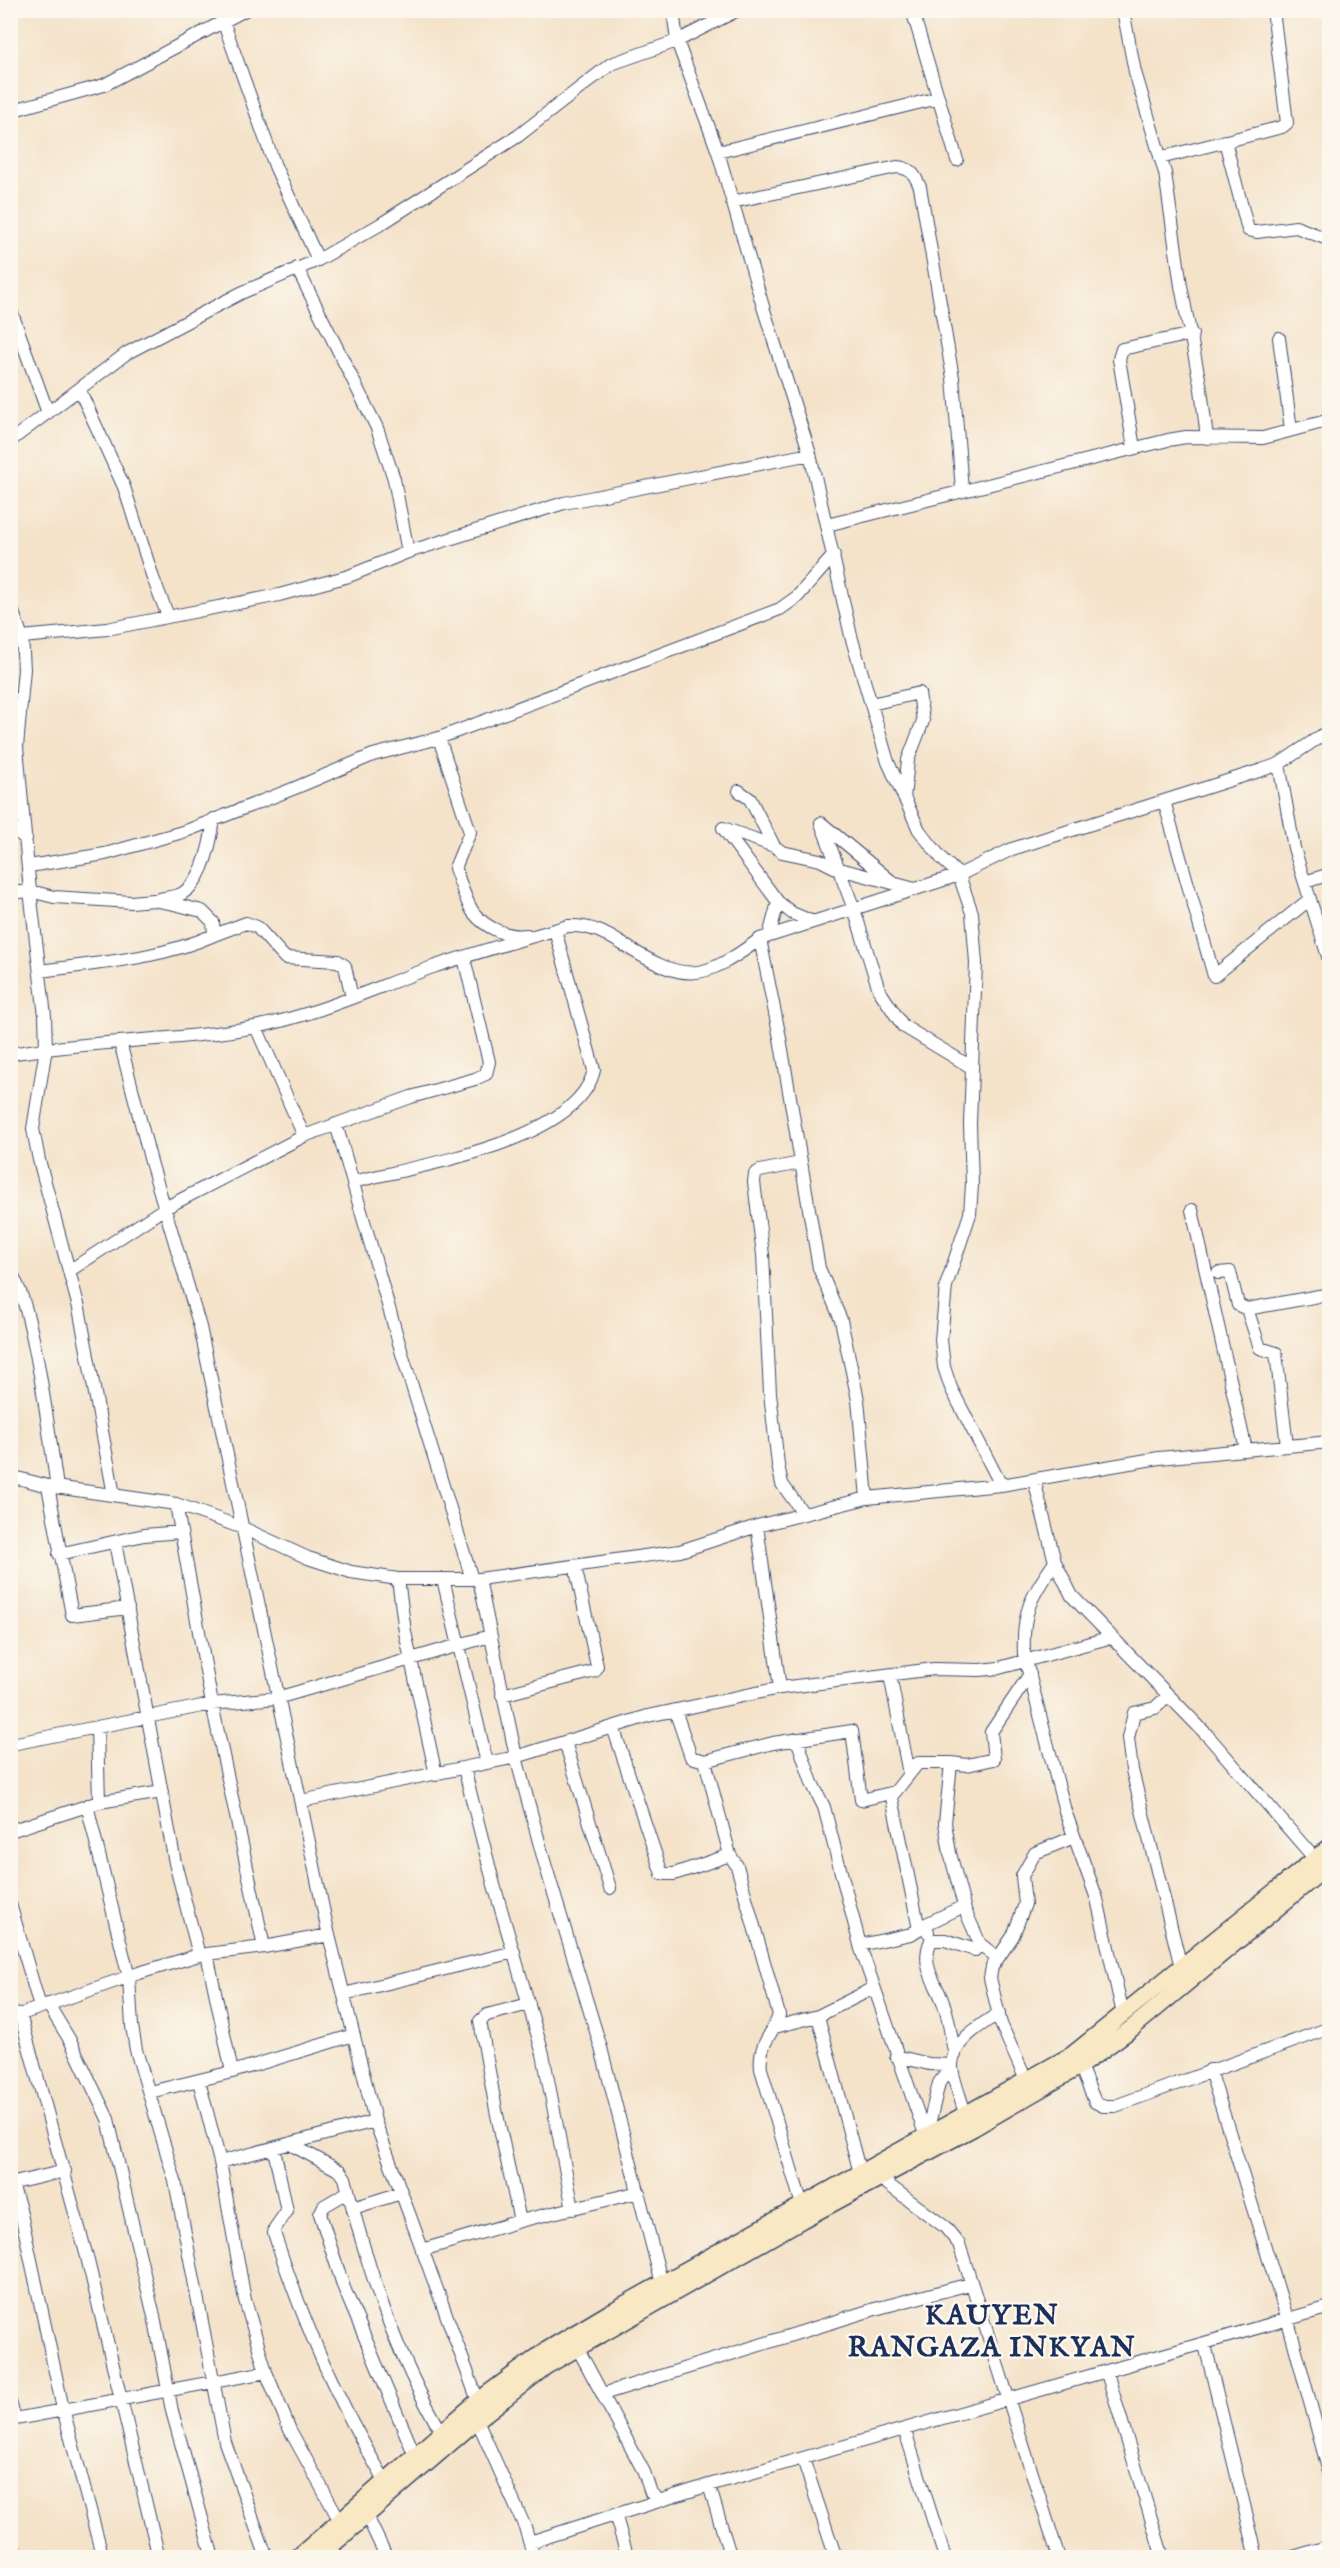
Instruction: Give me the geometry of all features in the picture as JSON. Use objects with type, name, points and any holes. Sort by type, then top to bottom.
[{"type":"main road","points":[[297,2558],[340,2521],[363,2508],[546,2366],[878,2177],[973,2128],[1080,2066],[1131,2029],[1322,1862],[1329,1847]]},
{"type":"main road","points":[[317,2558],[385,2481],[478,2402],[547,2350],[860,2172],[926,2138],[1072,2055],[1181,1967],[1322,1862]]},
{"type":"street","points":[[10,111],[104,85],[245,10]]},
{"type":"street","points":[[673,10],[677,41],[718,152],[810,454],[851,636],[888,762],[919,830],[942,859],[959,874],[969,901],[974,927],[976,963],[971,1067],[972,1185],[970,1214],[946,1286],[941,1340],[944,1367],[951,1388],[1001,1485]]},
{"type":"street","points":[[10,441],[80,391],[127,353],[241,293],[318,260],[381,224],[518,136],[611,64],[677,41],[738,10]]},
{"type":"street","points":[[912,10],[957,160]]},
{"type":"street","points":[[1123,10],[1135,72],[1166,183],[1181,286],[1192,334],[1206,438]]},
{"type":"street","points":[[1160,158],[1282,127],[1287,123],[1273,10]]},
{"type":"street","points":[[223,21],[275,166],[318,260]]},
{"type":"street","points":[[718,152],[938,98]]},
{"type":"street","points":[[1225,141],[1248,230],[1257,232],[1296,227],[1329,240]]},
{"type":"street","points":[[732,202],[897,167],[907,168],[914,175],[920,187],[953,378],[963,490]]},
{"type":"street","points":[[297,268],[377,428],[394,479],[408,552]]},
{"type":"street","points":[[10,308],[38,380],[48,413]]},
{"type":"street","points":[[1134,448],[1119,359],[1122,350],[1192,334]]},
{"type":"street","points":[[1280,338],[1291,430]]},
{"type":"street","points":[[80,391],[124,487],[153,578],[168,616]]},
{"type":"street","points":[[827,525],[1186,436],[1263,438],[1329,420]]},
{"type":"street","points":[[22,638],[107,629],[289,592],[349,576],[408,552],[564,503],[704,477],[810,454]]},
{"type":"street","points":[[29,866],[105,854],[158,840],[296,788],[373,755],[440,738],[780,609],[797,597],[834,555]]},
{"type":"street","points":[[10,604],[22,638],[24,669],[17,747],[46,1048],[33,1129],[39,1160],[79,1308],[114,1495]]},
{"type":"street","points":[[871,704],[919,693],[923,721],[908,760],[903,799]]},
{"type":"street","points":[[440,738],[470,832],[455,868],[473,912],[496,931],[515,937],[583,925],[602,931],[643,957],[690,974],[706,972],[730,961],[765,937],[959,874],[1011,849],[1279,764],[1329,730]]},
{"type":"street","points":[[1279,764],[1294,848],[1328,957]]},
{"type":"street","points":[[739,791],[750,799],[774,846]]},
{"type":"street","points":[[1164,801],[1214,976],[1310,899]]},
{"type":"street","points":[[10,893],[30,891],[54,897],[130,902],[153,900],[183,893],[200,873],[210,847],[214,819]]},
{"type":"street","points":[[891,881],[822,823],[854,909],[879,990],[903,1026],[971,1067]]},
{"type":"street","points":[[10,827],[26,839]]},
{"type":"street","points":[[813,922],[792,913],[778,902],[723,828],[774,846],[782,852],[820,860],[840,869],[915,889]]},
{"type":"street","points":[[1305,882],[1329,874]]},
{"type":"street","points":[[153,900],[202,911],[213,922],[214,935]]},
{"type":"street","points":[[778,902],[765,937],[780,1038],[819,1268],[841,1320],[858,1400],[867,1498]]},
{"type":"street","points":[[40,971],[130,958],[198,942],[246,923],[257,927],[285,958],[319,962],[338,961],[345,966],[352,998]]},
{"type":"street","points":[[10,1054],[46,1048],[164,1040],[256,1027],[312,1013],[434,967],[555,930]]},
{"type":"street","points":[[353,1182],[491,1147],[548,1123],[576,1102],[591,1084],[594,1070],[555,930]]},
{"type":"street","points":[[69,1271],[165,1208],[304,1136],[486,1074],[489,1062],[464,958]]},
{"type":"street","points":[[256,1027],[304,1136]]},
{"type":"street","points":[[120,1042],[200,1327],[329,1935],[375,2121],[478,2402]]},
{"type":"street","points":[[336,1124],[403,1357],[475,1579],[490,1636],[516,1757],[545,1863],[601,2048],[662,2284]]},
{"type":"street","points":[[800,1163],[760,1171],[755,1174],[754,1182],[763,1255],[770,1393],[778,1465],[782,1484],[803,1514]]},
{"type":"street","points":[[1192,1210],[1246,1450]]},
{"type":"street","points":[[1218,1273],[1230,1272],[1238,1305],[1247,1309],[1329,1294]]},
{"type":"street","points":[[11,1275],[17,1281],[31,1327],[53,1486],[59,1554],[72,1615],[128,1608]]},
{"type":"street","points":[[1247,1309],[1260,1348],[1276,1353],[1287,1446]]},
{"type":"street","points":[[10,1476],[53,1486],[176,1504],[243,1528],[318,1562],[351,1572],[398,1579],[475,1579],[681,1551],[757,1526],[867,1498],[1001,1485],[1159,1458],[1329,1442]]},
{"type":"street","points":[[1034,1480],[1055,1562],[1072,1596],[1208,1736],[1322,1862]]},
{"type":"street","points":[[176,1504],[212,1704],[264,1947]]},
{"type":"street","points":[[757,1526],[780,1688]]},
{"type":"street","points":[[59,1554],[144,1534],[181,1532]]},
{"type":"street","points":[[115,1542],[175,1863],[203,1955],[232,2072]]},
{"type":"street","points":[[1055,1562],[1038,1586],[1026,1610],[1023,1632],[1026,1660],[1065,1810],[1097,1899],[1123,2014]]},
{"type":"street","points":[[502,1695],[596,1671],[597,1666],[576,1566]]},
{"type":"street","points":[[398,1579],[411,1660],[436,1775]]},
{"type":"street","points":[[443,1579],[487,1763]]},
{"type":"street","points":[[11,1742],[212,1704],[278,1698],[490,1636]]},
{"type":"street","points":[[301,1802],[516,1757],[675,1710],[780,1688],[934,1669],[980,1670],[1112,1637]]},
{"type":"street","points":[[675,1710],[691,1757],[705,1761],[740,1750],[852,1731],[861,1800],[895,1792],[918,1763],[951,1762],[967,1765],[994,1758],[991,1732],[1029,1674]]},
{"type":"street","points":[[890,1675],[909,1774]]},
{"type":"street","points":[[1168,1696],[1155,1708],[1134,1713],[1128,1738],[1132,1770],[1181,1967]]},
{"type":"street","points":[[97,1727],[99,1802]]},
{"type":"street","points":[[614,1727],[662,1874],[674,1874],[730,1855]]},
{"type":"street","points":[[797,1739],[812,1783],[824,1807],[860,1945],[896,2056],[926,2138]]},
{"type":"street","points":[[565,1742],[610,1888]]},
{"type":"street","points":[[705,1761],[730,1855],[737,1866],[773,1992],[778,2015],[775,2026],[765,2039],[760,2056],[761,2069],[802,2205]]},
{"type":"street","points":[[951,1762],[945,1823],[950,1853],[964,1906],[981,1944],[998,1958]]},
{"type":"street","points":[[464,1768],[543,2054],[573,2209]]},
{"type":"street","points":[[10,1831],[99,1802],[162,1792]]},
{"type":"street","points":[[891,1793],[922,1927],[931,1940]]},
{"type":"street","points":[[87,1806],[129,1978],[133,2034],[175,2181],[225,2442],[267,2558]]},
{"type":"street","points":[[1026,2080],[999,2013],[990,1978],[992,1967],[1013,1936],[1025,1904],[1022,1876],[1035,1853],[1074,1837]]},
{"type":"street","points":[[10,1904],[44,2006],[71,2042],[108,2120],[155,2321],[168,2390],[213,2558]]},
{"type":"street","points":[[860,1945],[911,1934],[964,1906]]},
{"type":"street","points":[[159,2558],[65,2171],[15,2016],[203,1955],[329,1935]]},
{"type":"street","points":[[931,1940],[945,1940],[975,1950],[981,1944]]},
{"type":"street","points":[[931,1940],[926,1953],[930,1974],[945,2008],[965,2114]]},
{"type":"street","points":[[344,1994],[514,1952]]},
{"type":"street","points":[[775,2026],[818,2016],[874,1989]]},
{"type":"street","points":[[520,2221],[480,2021],[487,2015],[529,2004]]},
{"type":"street","points":[[926,2138],[939,2084],[957,2049],[975,2029],[999,2013]]},
{"type":"street","points":[[818,2016],[860,2172]]},
{"type":"street","points":[[1080,2066],[1095,2102],[1103,2106],[1114,2106],[1329,2028]]},
{"type":"street","points":[[150,2092],[232,2072],[354,2035]]},
{"type":"street","points":[[896,2056],[929,2064],[953,2060]]},
{"type":"street","points":[[1210,2070],[1288,2321],[1329,2476]]},
{"type":"street","points":[[199,2081],[220,2162],[245,2300],[266,2372],[290,2430],[340,2521]]},
{"type":"street","points":[[220,2162],[375,2121]]},
{"type":"street","points":[[290,2144],[340,2171],[345,2178],[370,2272],[386,2318],[420,2397],[442,2433]]},
{"type":"street","points":[[274,2149],[287,2211],[274,2233],[290,2281],[317,2352],[354,2429],[385,2481]]},
{"type":"street","points":[[65,2171],[11,2182],[20,2209],[63,2409],[104,2558]]},
{"type":"street","points":[[878,2177],[953,2235],[959,2244],[1059,2558]]},
{"type":"street","points":[[348,2192],[324,2206],[320,2214],[344,2288],[415,2456]]},
{"type":"street","points":[[422,2250],[520,2221],[639,2192]]},
{"type":"street","points":[[353,2208],[401,2193]]},
{"type":"street","points":[[603,2394],[875,2309],[970,2284]]},
{"type":"street","points":[[530,2542],[709,2485],[905,2431],[1288,2321],[1329,2307]]},
{"type":"street","points":[[1204,2345],[1257,2558]]},
{"type":"street","points":[[577,2347],[644,2472],[651,2493],[659,2500]]},
{"type":"street","points":[[10,2402],[13,2420],[266,2372]]},
{"type":"street","points":[[1107,2373],[1163,2558]]},
{"type":"street","points":[[477,2420],[530,2542],[532,2557]]},
{"type":"street","points":[[905,2431],[945,2558]]},
{"type":"street","points":[[803,2459],[836,2558]]},
{"type":"street","points":[[709,2485],[730,2558]]},
{"type":"street","points":[[363,2508],[387,2558]]},
{"type":"street","points":[[615,2514],[628,2558]]},
{"type":"street","points":[[10,2536],[16,2558]]},
{"type":"street","points":[[1290,2558],[1329,2546]]},
{"type":"district","name":"KAUYEN RANGAZA INKYAN","points":[[992,2330]]}]
